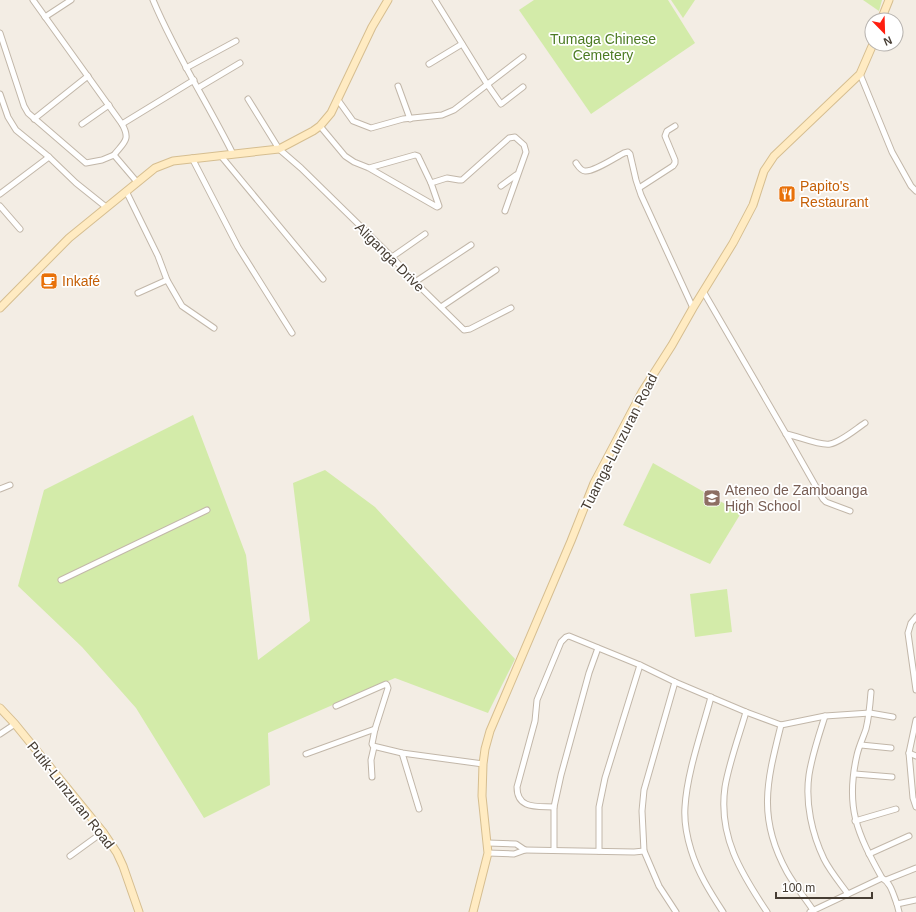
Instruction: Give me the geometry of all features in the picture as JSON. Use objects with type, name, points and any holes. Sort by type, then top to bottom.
[{"type":"street","points":[[0,34],[24,106],[28,113],[86,163],[102,160],[114,155],[127,138],[127,133],[109,105],[33,0]]},
{"type":"street","points":[[45,17],[71,0]]},
{"type":"street","points":[[153,0],[167,33],[215,118],[233,154]]},
{"type":"street","points":[[0,308],[69,238],[155,168],[173,161],[192,158],[279,149],[320,126],[331,113],[372,27],[388,0]]},
{"type":"street","points":[[884,12],[889,0]]},
{"type":"street","points":[[438,1],[462,44],[501,104],[523,87]]},
{"type":"street","points":[[186,68],[236,41]]},
{"type":"street","points":[[429,64],[462,44]]},
{"type":"street","name":"Tuamga-Lunzuran Road","points":[[472,912],[488,853],[482,796],[483,764],[490,731],[571,541],[594,483],[642,392],[733,243],[753,206],[764,171],[774,156],[860,74],[870,52]]},
{"type":"street","points":[[338,100],[353,121],[365,127],[372,128],[410,119],[442,115],[449,113],[522,56]]},
{"type":"street","points":[[198,88],[240,63]]},
{"type":"street","points":[[860,74],[892,152],[911,186],[916,191]]},
{"type":"street","points":[[34,119],[88,76]]},
{"type":"street","points":[[122,124],[194,80]]},
{"type":"street","points":[[398,86],[410,119]]},
{"type":"street","points":[[0,94],[12,126],[49,157],[76,183],[106,207]]},
{"type":"street","name":"Aliganga Drive","points":[[248,99],[279,149],[301,168],[392,257],[464,330],[468,330],[511,308]]},
{"type":"street","points":[[82,124],[109,105]]},
{"type":"street","points":[[320,126],[345,156],[354,162],[369,168],[438,207],[440,204],[418,156],[415,155],[369,168]]},
{"type":"street","points":[[639,188],[673,166],[675,163],[665,136],[667,131],[675,126]]},
{"type":"street","points":[[431,183],[447,178],[462,180],[509,138],[515,137],[524,145],[526,152],[505,211]]},
{"type":"street","points":[[576,163],[580,169],[587,171],[593,170],[628,152],[632,157],[639,188],[692,308]]},
{"type":"street","points":[[114,155],[137,182]]},
{"type":"street","points":[[221,156],[323,279]]},
{"type":"street","points":[[0,194],[49,157]]},
{"type":"street","points":[[192,158],[238,247],[292,333]]},
{"type":"street","points":[[501,186],[517,174]]},
{"type":"street","points":[[126,191],[158,256],[167,280],[182,306],[214,328]]},
{"type":"street","points":[[0,206],[20,229]]},
{"type":"street","points":[[392,257],[424,234]]},
{"type":"street","points":[[415,282],[471,245]]},
{"type":"street","points":[[441,307],[496,270]]},
{"type":"street","points":[[138,293],[167,280]]},
{"type":"street","points":[[703,291],[823,499],[826,502],[850,511]]},
{"type":"street","points":[[786,434],[823,444],[830,444],[865,423]]},
{"type":"street","points":[[0,489],[10,485]]},
{"type":"street","points":[[61,580],[207,510]]},
{"type":"street","points":[[916,618],[911,623],[908,633],[913,646],[916,690]]},
{"type":"street","points":[[554,807],[524,803],[519,799],[517,787],[535,721],[537,700],[560,642],[569,636],[640,665],[675,682],[746,712],[781,725],[825,716],[870,713],[893,717]]},
{"type":"street","points":[[554,850],[554,807],[561,774],[589,673],[598,648]]},
{"type":"street","points":[[599,851],[599,807],[605,778],[640,665]]},
{"type":"street","points":[[675,682],[644,790],[642,811],[644,851],[659,886],[676,912]]},
{"type":"street","points":[[336,706],[387,685],[388,688],[375,729],[372,744],[374,747],[371,760],[372,777]]},
{"type":"street","points":[[871,692],[870,713],[857,756],[852,794],[855,821],[863,843],[869,854],[884,879],[892,888],[898,912]]},
{"type":"street","points":[[711,697],[688,783],[685,808],[686,828],[690,849],[696,866],[723,912]]},
{"type":"street","name":"Putik-Lunzuran Road","points":[[0,708],[15,724],[103,832],[123,866],[139,912]]},
{"type":"street","points":[[746,712],[726,786],[724,806],[726,827],[737,864],[767,912]]},
{"type":"street","points":[[825,716],[809,776],[809,808],[811,822],[825,860],[848,894]]},
{"type":"street","points":[[916,720],[909,753],[912,792],[916,807]]},
{"type":"street","points":[[0,734],[15,724]]},
{"type":"street","points":[[781,725],[770,770],[766,806],[769,825],[776,848],[788,874],[811,911],[884,879],[916,868]]},
{"type":"street","points":[[306,754],[375,729]]},
{"type":"street","points":[[861,745],[891,748]]},
{"type":"street","points":[[374,747],[402,753],[483,764]]},
{"type":"street","points":[[402,753],[419,810]]},
{"type":"street","points":[[909,753],[916,756]]},
{"type":"street","points":[[855,774],[892,777]]},
{"type":"street","points":[[855,821],[896,809]]},
{"type":"street","points":[[70,856],[103,832]]},
{"type":"street","points":[[869,854],[909,836]]},
{"type":"street","points":[[488,843],[516,844],[525,850]]},
{"type":"street","points":[[488,853],[514,854],[525,850],[644,851]]},
{"type":"street","points":[[897,904],[916,900]]},
{"type":"green space","name":"Tumaga Chinese Cemetery","points":[[534,0],[668,0],[695,43],[591,114],[519,10]]},
{"type":"green space","points":[[671,0],[695,0],[683,18]]},
{"type":"green space","points":[[863,0],[882,0],[879,11]]},
{"type":"green space","points":[[193,415],[246,555],[258,660],[310,621],[293,483],[325,470],[375,507],[515,659],[488,713],[395,678],[268,733],[270,785],[204,818],[136,708],[82,647],[18,586],[44,490]]},
{"type":"green space","points":[[653,463],[741,513],[710,564],[623,525]]},
{"type":"green space","points":[[727,589],[732,632],[695,637],[690,594]]},
{"type":"place","name":"Papito's Restaurant","points":[[787,194]]},
{"type":"place","name":"Inkafé","points":[[49,281]]},
{"type":"place","name":"Ateneo de Zamboanga High School","points":[[712,498]]}]
